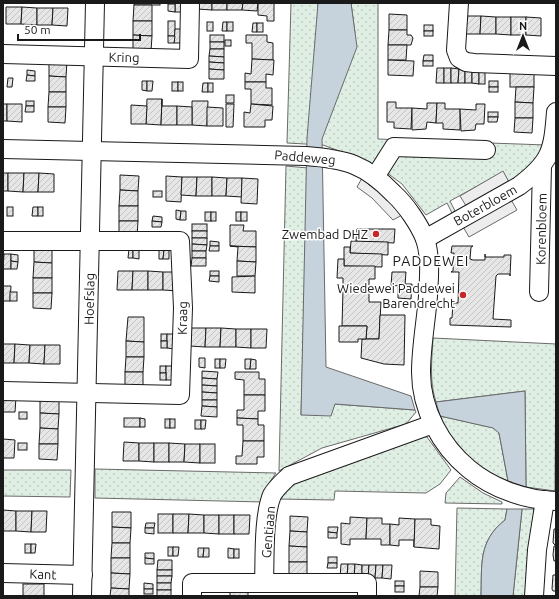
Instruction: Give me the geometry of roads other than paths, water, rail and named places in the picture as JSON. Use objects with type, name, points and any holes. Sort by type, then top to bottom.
[{"type":"street","name":"Hoefslag","points":[[82,596],[95,3]]},
{"type":"street","name":"Kring","points":[[3,54],[189,59],[190,3]]},
{"type":"street","points":[[459,3],[456,50],[459,58],[466,62],[474,63],[556,66]]},
{"type":"street","points":[[542,166],[550,154],[554,142],[556,112]]},
{"type":"street","points":[[376,177],[394,148],[486,150]]},
{"type":"street","name":"Paddeweg","points":[[3,149],[306,156],[329,158],[357,165],[376,177],[400,199],[425,239],[429,280],[421,373],[423,390],[431,418],[445,445],[463,464],[493,485],[525,497],[551,500]]},
{"type":"street","name":"Boterbloem","points":[[425,239],[519,186],[542,166]]},
{"type":"street","name":"Korenbloem","points":[[539,292],[542,166]]},
{"type":"street","name":"Kraag","points":[[3,241],[180,241],[183,308],[180,395],[3,391]]},
{"type":"street","name":"Gentiaan","points":[[264,583],[268,514],[273,494],[289,476],[431,418]]},
{"type":"street","points":[[534,596],[537,550],[551,500]]},
{"type":"street","name":"Kant","points":[[3,573],[82,575]]},
{"type":"street","points":[[192,596],[192,583],[367,583],[367,596]]},
{"type":"place","name":"Zwembad DHZ","points":[[376,234]]},
{"type":"place","name":"Wiedewei Paddewei Barendrecht","points":[[463,295]]},
{"type":"district","name":"PADDEWEI","points":[[431,261]]}]
